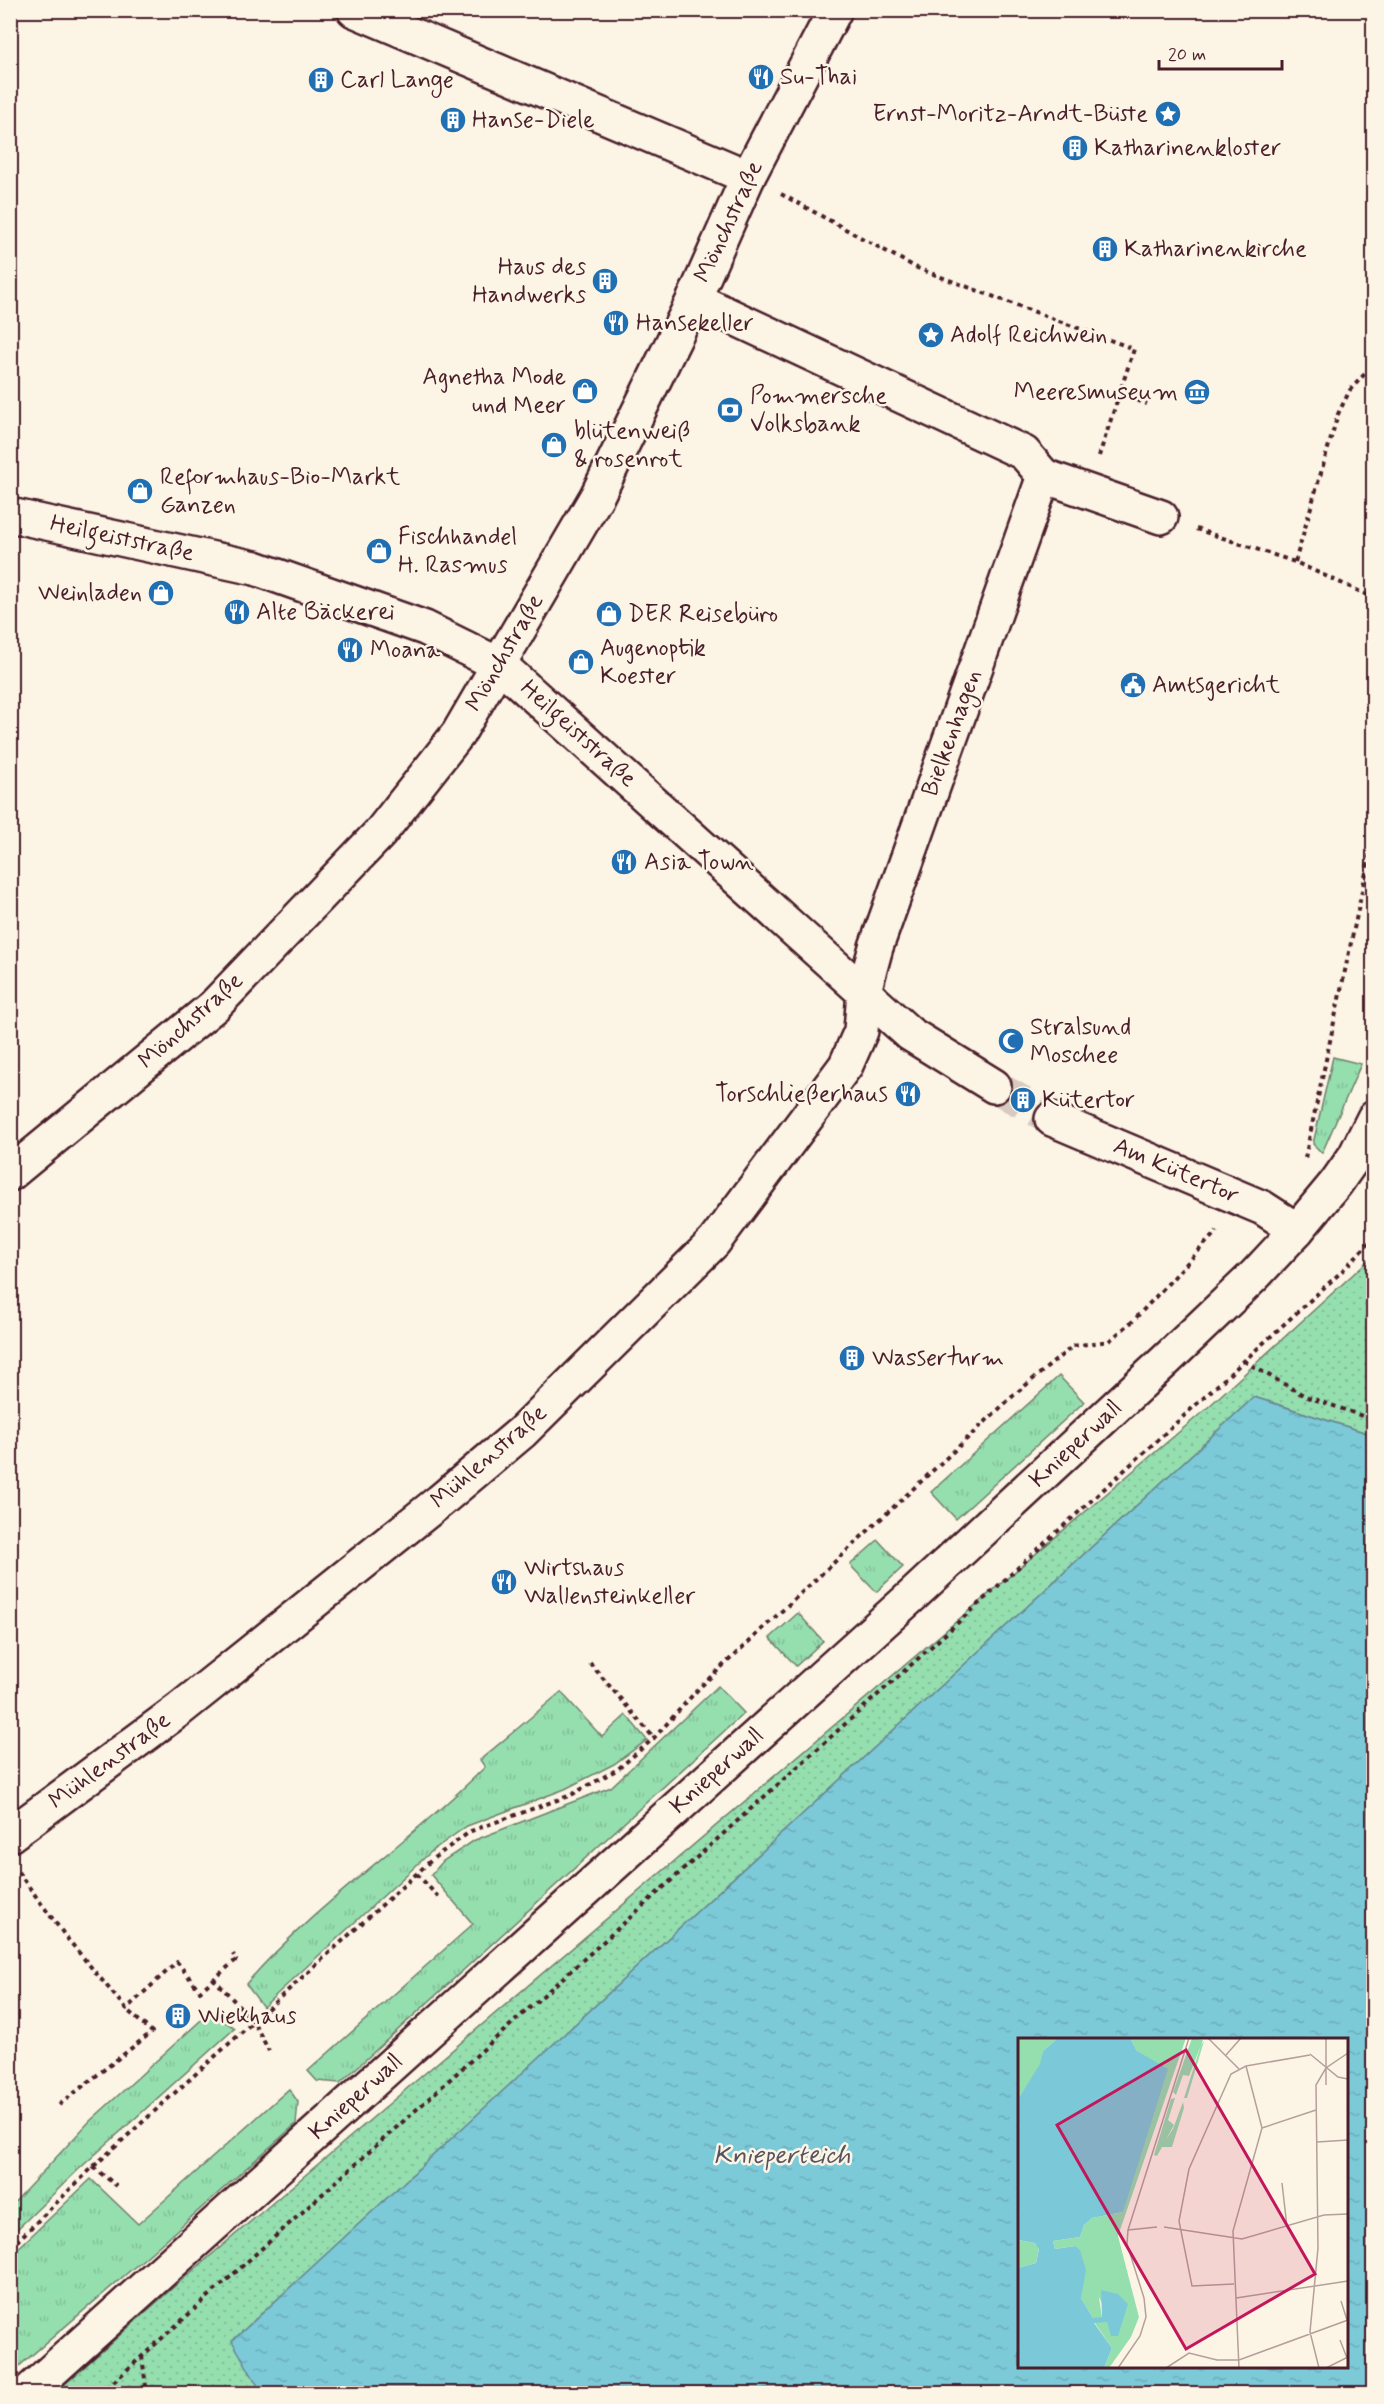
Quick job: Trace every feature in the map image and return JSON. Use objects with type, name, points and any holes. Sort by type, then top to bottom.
[{"type":"street","points":[[354,10],[748,177]]},
{"type":"street","name":"Mönchstraße","points":[[10,1174],[214,1006],[380,833],[458,734],[597,496],[694,300],[748,177],[835,10]]},
{"type":"street","points":[[694,300],[1024,453],[1044,476],[1161,517]]},
{"type":"street","name":"Bielkenhagen","points":[[864,991],[880,936],[1044,476]]},
{"type":"street","name":"Heilgeiststraße","points":[[10,515],[255,568],[425,628],[500,664],[910,1034],[994,1086]]},
{"type":"street","name":"Mühlenstraße","points":[[10,1835],[180,1708],[431,1509],[522,1431],[714,1242],[808,1119],[846,1065],[861,1031],[864,991]]},
{"type":"street","name":"Knieperwall","points":[[26,2394],[913,1595],[1165,1361],[1255,1275],[1297,1230],[1348,1165],[1374,1118]]},
{"type":"street","name":"Am Kütertor","points":[[1052,1119],[1263,1208],[1297,1230]]},
{"type":"path","points":[[748,177],[917,268],[1134,349],[1088,491]]},
{"type":"path","points":[[1295,562],[1305,536],[1338,414],[1350,390],[1374,364]]},
{"type":"path","points":[[1120,394],[1147,404]]},
{"type":"path","points":[[1161,517],[1295,562],[1374,598]]},
{"type":"path","points":[[1304,1164],[1374,836]]},
{"type":"path","points":[[10,2248],[93,2167],[417,1874],[471,1831],[571,1795],[618,1769],[654,1738],[700,1687],[1014,1395],[1073,1347],[1109,1341],[1133,1321],[1214,1232],[1263,1208]]},
{"type":"path","points":[[100,2394],[614,1929],[952,1628],[1340,1273],[1374,1238]]},
{"type":"path","points":[[1244,1361],[1305,1396],[1374,1420]]},
{"type":"path","points":[[590,1663],[654,1738]]},
{"type":"path","points":[[18,1871],[66,1937],[126,2009],[152,2032],[59,2105]]},
{"type":"path","points":[[417,1874],[440,1899]]},
{"type":"path","points":[[126,2009],[177,1962],[200,1991],[236,1960],[233,1954]]},
{"type":"path","points":[[213,1978],[253,2021],[269,2051]]},
{"type":"path","points":[[93,2167],[117,2186]]},
{"type":"path","points":[[142,2356],[147,2394]]},
{"type":"green space","points":[[1333,1057],[1361,1064],[1322,1153],[1313,1144]]},
{"type":"green space","points":[[1373,1256],[1373,1435],[1254,1397],[233,2341],[262,2393],[54,2394],[176,2285],[1206,1409]]},
{"type":"green space","points":[[1059,1376],[1084,1402],[956,1519],[931,1492]]},
{"type":"green space","points":[[878,1540],[903,1567],[876,1592],[850,1565]]},
{"type":"green space","points":[[798,1613],[823,1641],[796,1666],[770,1638]]},
{"type":"green space","points":[[718,1686],[744,1713],[340,2083],[317,2081],[308,2071],[473,1924],[431,1875],[443,1861],[475,1840],[611,1787]]},
{"type":"green space","points":[[561,1692],[602,1737],[626,1715],[647,1740],[614,1764],[565,1789],[467,1826],[433,1850],[263,2007],[246,1984],[273,1955],[332,1900],[456,1795],[485,1767],[480,1760]]},
{"type":"green space","points":[[210,2012],[235,2028],[78,2170],[11,2235],[11,2206],[90,2121]]},
{"type":"green space","points":[[289,2089],[298,2102],[296,2124],[11,2373],[11,2255],[91,2179],[138,2224]]},
{"type":"water","name":"Knieperteich","points":[[1254,1397],[1373,1435],[1373,2393],[262,2393],[232,2341]]},
{"type":"tunnel","points":[[994,1086],[1052,1119]]},
{"type":"place","name":"Su-Thai","points":[[761,77]]},
{"type":"place","name":"Carl Lange","points":[[321,80]]},
{"type":"place","name":"Ernst-Moritz-Arndt-Büste","points":[[1168,114]]},
{"type":"place","name":"Hanse-Diele","points":[[453,120]]},
{"type":"place","name":"Katharinenkloster","points":[[1075,148]]},
{"type":"place","name":"Katharinenkirche","points":[[1105,249]]},
{"type":"place","name":"Haus des Handwerks","points":[[605,281]]},
{"type":"place","name":"Hansekeller","points":[[616,323]]},
{"type":"place","name":"Adolf Reichwein","points":[[931,335]]},
{"type":"place","name":"Agnetha Mode und Meer","points":[[585,391]]},
{"type":"place","name":"Meeresmuseum","points":[[1197,392]]},
{"type":"place","name":"Pommersche Volksbank","points":[[730,410]]},
{"type":"place","name":"blütenweiß & rosenrot","points":[[554,445]]},
{"type":"place","name":"Reformhaus-Bio-Markt Ganzen","points":[[140,491]]},
{"type":"place","name":"Fischhandel H. Rasmus","points":[[379,551]]},
{"type":"place","name":"Weinladen","points":[[161,593]]},
{"type":"place","name":"Alte Bäckerei","points":[[237,612]]},
{"type":"place","name":"DER Reisebüro","points":[[609,614]]},
{"type":"place","name":"Moana","points":[[350,650]]},
{"type":"place","name":"Augenoptik Koester","points":[[581,662]]},
{"type":"place","name":"Amtsgericht","points":[[1133,685]]},
{"type":"place","name":"Asia Town","points":[[624,862]]},
{"type":"place","name":"Stralsund Moschee","points":[[1011,1041]]},
{"type":"place","name":"Torschließerhaus","points":[[908,1094]]},
{"type":"place","name":"Kütertor","points":[[1023,1100]]},
{"type":"place","name":"Wasserturm","points":[[852,1358]]},
{"type":"place","name":"Wirtshaus Wallensteinkeller","points":[[504,1582]]},
{"type":"place","name":"Wiekhaus","points":[[178,2016]]}]
